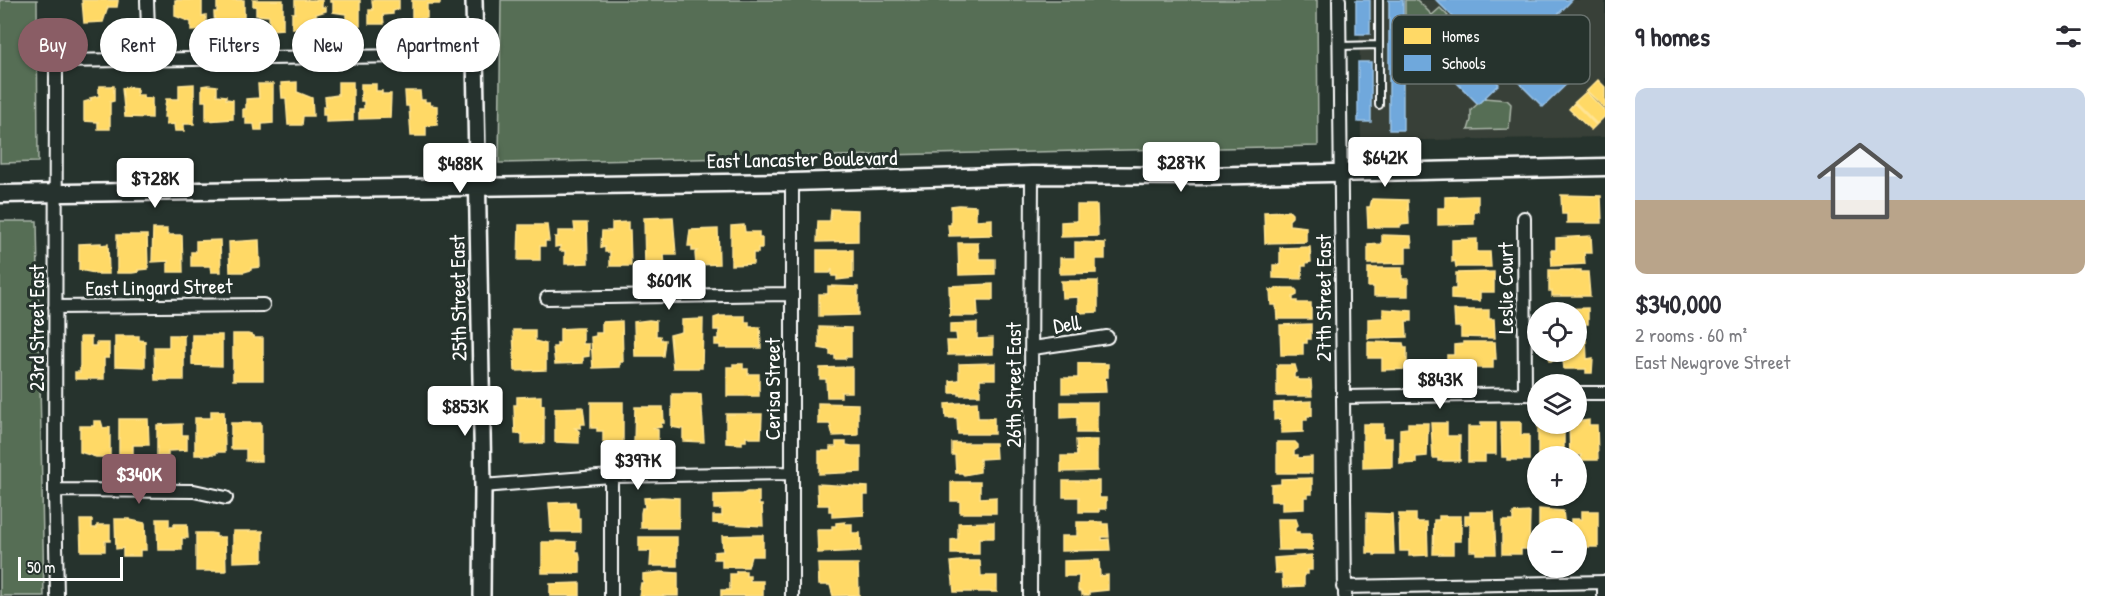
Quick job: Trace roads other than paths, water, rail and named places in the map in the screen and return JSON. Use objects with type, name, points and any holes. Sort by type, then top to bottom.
[{"type":"main road","name":"East Lancaster Boulevard","points":[[0,194],[477,188],[1032,175],[1199,176],[1342,171],[1605,167]]},
{"type":"street","points":[[147,0],[148,18]]},
{"type":"street","name":"25th Street East","points":[[474,0],[483,486],[482,596]]},
{"type":"street","name":"27th Street East","points":[[1339,0],[1344,591]]},
{"type":"street","points":[[177,60],[376,57]]},
{"type":"street","name":"23rd Street East","points":[[57,596],[55,490],[56,61],[100,61]]},
{"type":"street","name":"26th Street East","points":[[1030,596],[1033,348],[1032,175]]},
{"type":"street","name":"Cerisa Street","points":[[792,182],[792,596]]},
{"type":"street","name":"Leslie Court","points":[[1524,218],[1530,374]]},
{"type":"street","points":[[547,298],[791,294]]},
{"type":"street","name":"East Lingard Street","points":[[55,307],[263,305]]},
{"type":"street","name":"Dell","points":[[1033,348],[1107,338]]},
{"type":"street","points":[[1587,393],[1605,393]]},
{"type":"street","points":[[1343,397],[1527,394]]},
{"type":"street","points":[[483,486],[611,476],[792,473]]},
{"type":"street","points":[[611,476],[611,596]]},
{"type":"street","points":[[55,490],[194,490],[226,498]]},
{"type":"street","points":[[1344,591],[1605,582],[1604,596]]},
{"type":"lane","points":[[1379,0],[1379,105]]},
{"type":"lane","points":[[1340,46],[1379,45]]}]
